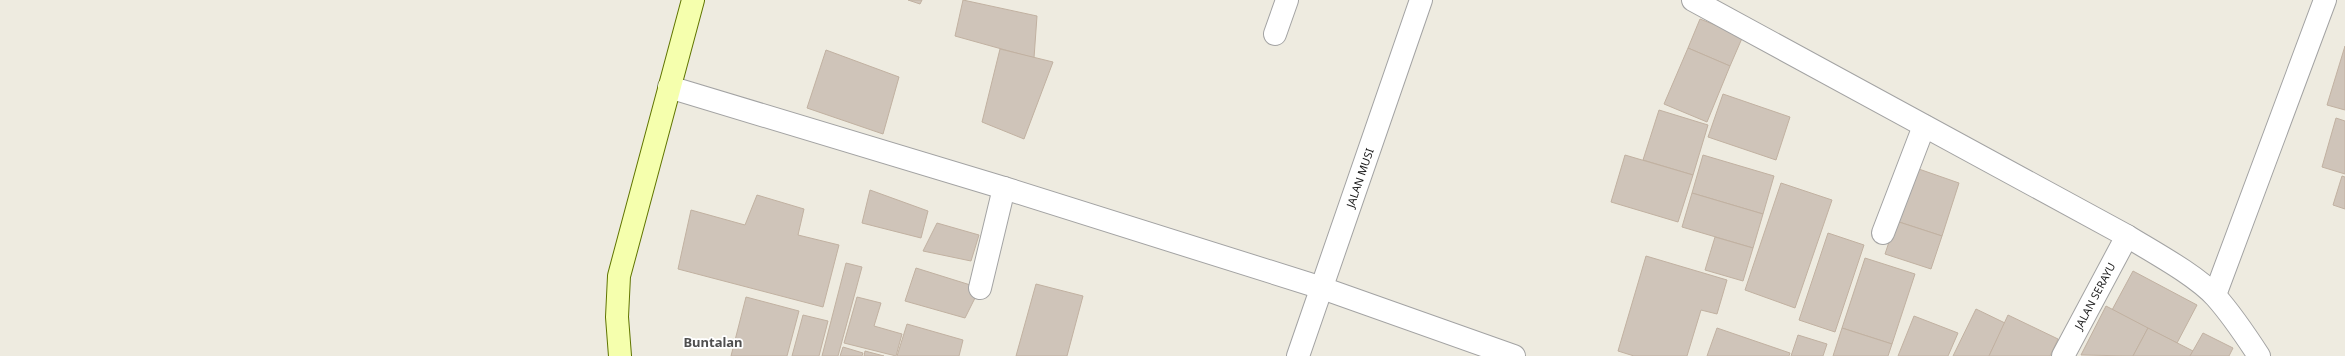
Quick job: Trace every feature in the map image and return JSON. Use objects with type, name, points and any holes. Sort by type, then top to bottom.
[{"type":"main road","points":[[620,356],[617,317],[619,276],[693,0]]},
{"type":"street","points":[[1275,34],[1287,0]]},
{"type":"street","name":"JALAN MUSI","points":[[1298,356],[1421,0]]},
{"type":"street","points":[[1693,0],[2127,236],[2180,269],[2215,295],[2241,328],[2259,356]]},
{"type":"street","points":[[2215,295],[2325,0]]},
{"type":"street","points":[[669,87],[1004,188],[1322,288],[1511,356]]},
{"type":"street","points":[[1883,233],[1924,126]]},
{"type":"street","points":[[980,288],[1004,188]]},
{"type":"street","name":"JALAN SERAYU","points":[[2063,356],[2127,236]]},
{"type":"building","points":[[908,0],[922,0],[920,4]]},
{"type":"building","points":[[963,0],[1037,16],[1034,58],[955,36]]},
{"type":"building","points":[[1700,19],[1743,36],[1730,66],[1688,48]]},
{"type":"building","points":[[2345,46],[2345,110],[2327,105]]},
{"type":"building","points":[[1688,48],[1730,66],[1707,122],[1664,104]]},
{"type":"building","points":[[1000,49],[1053,62],[1024,139],[982,122]]},
{"type":"building","points":[[826,50],[899,77],[883,134],[807,108]]},
{"type":"building","points":[[1723,94],[1790,117],[1776,160],[1708,137]]},
{"type":"building","points":[[1659,110],[1708,125],[1693,175],[1643,160]]},
{"type":"building","points":[[2336,118],[2345,121],[2345,174],[2322,167]]},
{"type":"building","points":[[1625,155],[1693,175],[1678,222],[1611,202]]},
{"type":"building","points":[[1703,155],[1774,176],[1763,214],[1692,193]]},
{"type":"building","points":[[1913,167],[1959,183],[1942,236],[1896,221]]},
{"type":"building","points":[[2342,176],[2345,177],[2345,209],[2333,205]]},
{"type":"building","points":[[1781,183],[1832,200],[1795,308],[1745,290]]},
{"type":"building","points":[[870,190],[928,211],[921,238],[862,223]]},
{"type":"building","points":[[1692,193],[1763,214],[1753,248],[1682,227]]},
{"type":"building","points":[[757,195],[804,209],[798,235],[839,245],[823,307],[678,269],[691,210],[745,225]]},
{"type":"building","points":[[1896,221],[1942,236],[1931,269],[1885,254]]},
{"type":"building","points":[[937,223],[979,235],[971,261],[923,251]]},
{"type":"building","points":[[1828,233],[1864,245],[1835,332],[1799,320]]},
{"type":"building","points":[[1715,237],[1753,248],[1743,281],[1705,270]]},
{"type":"building","points":[[1646,256],[1727,280],[1717,314],[1701,310],[1687,356],[1634,356],[1618,351]]},
{"type":"building","points":[[1865,258],[1915,274],[1892,344],[1842,328]]},
{"type":"building","points":[[846,263],[862,267],[838,356],[822,356]]},
{"type":"building","points":[[916,268],[980,288],[965,318],[905,301]]},
{"type":"building","points":[[2133,271],[2197,305],[2177,343],[2112,310]]},
{"type":"building","points":[[1036,284],[1083,296],[1067,356],[1016,356]]},
{"type":"building","points":[[746,297],[799,311],[787,356],[731,356]]},
{"type":"building","points":[[857,297],[881,303],[874,326],[902,334],[896,356],[844,343]]},
{"type":"building","points":[[2106,306],[2148,328],[2133,356],[2081,355]]},
{"type":"building","points":[[1976,309],[2005,323],[1989,356],[1953,356]]},
{"type":"building","points":[[803,315],[828,321],[819,356],[792,356]]},
{"type":"building","points":[[2008,315],[2058,339],[2050,356],[1989,356]]},
{"type":"building","points":[[1914,316],[1958,333],[1948,356],[1898,356]]},
{"type":"building","points":[[907,324],[963,340],[959,356],[897,356]]},
{"type":"building","points":[[1717,328],[1790,353],[1789,356],[1707,356]]},
{"type":"building","points":[[1842,328],[1892,344],[1888,356],[1833,356]]},
{"type":"building","points":[[2148,328],[2193,351],[2190,356],[2133,356]]},
{"type":"building","points":[[2203,333],[2233,348],[2229,356],[2190,356]]},
{"type":"building","points":[[1798,335],[1827,344],[1823,356],[1791,356]]},
{"type":"building","points":[[843,347],[863,353],[862,356],[840,356]]},
{"type":"building","points":[[865,351],[884,356],[864,356]]},
{"type":"district","name":"Buntalan","points":[[713,342]]}]
